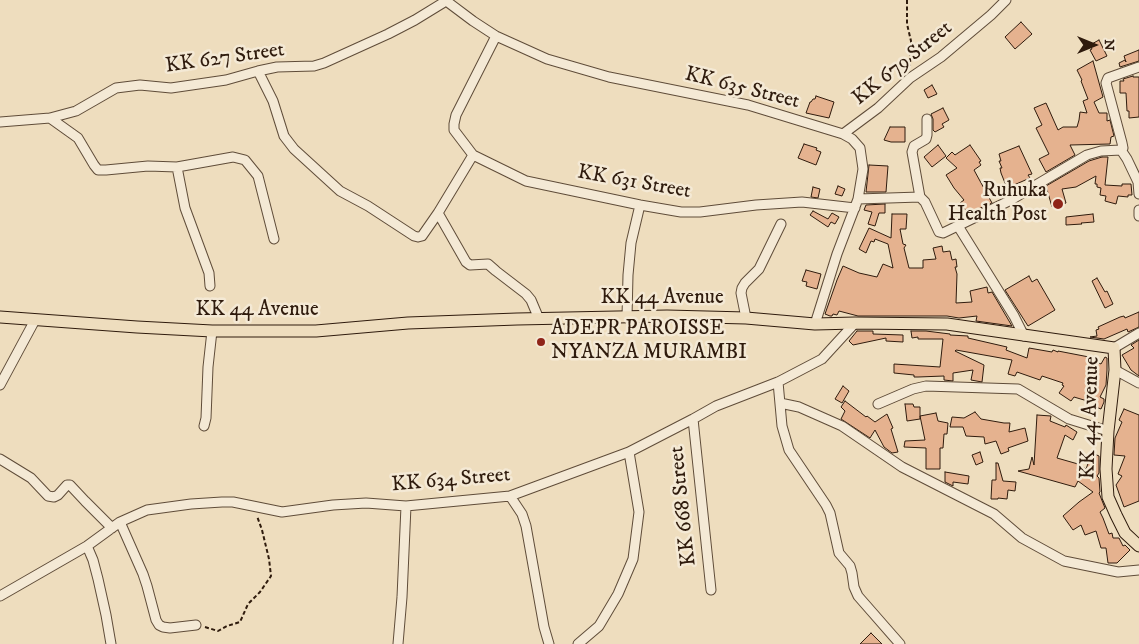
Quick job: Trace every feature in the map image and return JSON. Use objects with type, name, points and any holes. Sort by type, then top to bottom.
[{"type":"main road","name":"KK 44 Avenue","points":[[0,317],[212,331],[316,331],[408,323],[540,319],[667,316],[746,318],[815,324],[947,324],[1114,348],[1115,370],[1106,469],[1108,497],[1126,533],[1139,546]]},
{"type":"street","name":"KK 635 Street","points":[[446,0],[496,36],[547,59],[609,78],[748,105],[843,134],[852,139],[860,148],[863,168],[857,203],[837,254],[815,324]]},
{"type":"street","name":"KK 627 Street","points":[[0,122],[50,118],[76,111],[116,88],[140,85],[171,88],[226,80],[277,67],[314,66],[415,20],[446,0]]},
{"type":"street","name":"KK 679 Street","points":[[843,134],[878,108],[910,78],[941,57],[992,15],[1006,0]]},
{"type":"street","name":"KK 631 Street","points":[[496,36],[456,116],[454,130],[473,155],[526,181],[681,212],[700,212],[756,205],[802,202],[857,203],[920,197]]},
{"type":"street","points":[[1139,67],[1108,78],[1106,84],[1122,143],[1122,150],[1138,182],[1139,194]]},
{"type":"street","points":[[258,71],[273,101],[284,136],[294,149],[340,191],[368,206],[414,236],[422,236],[438,214],[473,155]]},
{"type":"street","points":[[50,118],[78,138],[98,170],[177,166],[233,157],[245,160],[258,176],[274,239]]},
{"type":"street","points":[[927,119],[926,139],[914,146],[912,152],[920,197],[925,202],[940,232],[943,233],[1010,201],[1087,154],[1122,150]]},
{"type":"street","points":[[177,166],[185,208],[209,273],[210,286]]},
{"type":"street","points":[[627,317],[631,243],[640,205]]},
{"type":"street","points":[[1139,210],[1139,216]]},
{"type":"street","points":[[438,214],[466,262],[470,265],[488,264],[531,300],[540,319]]},
{"type":"street","points":[[746,318],[741,293],[742,288],[759,269],[781,224]]},
{"type":"street","points":[[958,226],[1014,316],[1024,336]]},
{"type":"street","points":[[0,385],[35,320]]},
{"type":"street","name":"KK 634 Street","points":[[0,596],[87,546],[116,525],[147,510],[191,504],[234,502],[282,512],[333,505],[366,503],[406,506],[510,496],[629,452],[716,406],[778,382],[822,359],[855,323]]},
{"type":"street","points":[[204,426],[212,331]]},
{"type":"street","points":[[1114,348],[1139,333]]},
{"type":"street","points":[[1115,370],[1139,383]]},
{"type":"street","points":[[778,382],[782,426],[789,450],[830,513],[839,553],[850,566],[854,587],[858,596],[900,644]]},
{"type":"street","points":[[878,404],[913,389],[926,386],[1018,389],[1069,419],[1108,431]]},
{"type":"street","points":[[780,403],[799,407],[842,426],[902,467],[994,514],[1022,538],[1064,561],[1118,572],[1139,570]]},
{"type":"street","name":"KK 668 Street","points":[[693,419],[710,590]]},
{"type":"street","points":[[578,644],[599,626],[618,594],[633,559],[639,512],[629,452]]},
{"type":"street","points":[[0,459],[31,478],[48,496],[54,497],[67,485],[70,485],[85,501],[116,525],[147,586],[159,625],[170,628],[196,625]]},
{"type":"street","points":[[510,496],[522,514],[526,526],[544,627],[549,644]]},
{"type":"street","points":[[401,643],[406,506]]},
{"type":"street","points":[[87,546],[98,579],[111,644]]},
{"type":"path","points":[[907,0],[907,24],[911,41],[910,78]]},
{"type":"path","points":[[196,625],[218,631],[240,622],[248,604],[260,592],[271,576],[268,552],[253,506]]},
{"type":"building","points":[[1021,22],[1032,34],[1015,49],[1005,37]]},
{"type":"building","points":[[1099,40],[1107,56],[1096,61],[1090,50],[1092,49],[1090,45]]},
{"type":"building","points":[[1139,50],[1139,61],[1120,67],[1119,63],[1125,60],[1126,62],[1124,56]]},
{"type":"building","points":[[1093,61],[1103,97],[1094,102],[1099,113],[1107,113],[1107,121],[1110,120],[1114,136],[1111,137],[1110,144],[1070,145],[1075,155],[1046,172],[1039,159],[1049,154],[1036,128],[1042,125],[1034,108],[1046,103],[1058,130],[1063,127],[1077,127],[1080,112],[1087,113],[1083,101],[1088,99],[1077,70]]},
{"type":"building","points":[[1133,76],[1139,77],[1139,117],[1129,118],[1126,93],[1120,93],[1120,81]]},
{"type":"building","points":[[932,85],[937,94],[928,98],[924,90]]},
{"type":"building","points":[[816,96],[834,102],[829,118],[806,113],[810,102]]},
{"type":"building","points":[[943,108],[949,120],[942,124],[944,127],[935,132],[933,130],[931,114]]},
{"type":"building","points":[[890,127],[905,127],[905,142],[884,140]]},
{"type":"building","points":[[804,144],[817,148],[816,150],[821,152],[816,165],[798,158]]},
{"type":"building","points":[[938,145],[946,156],[932,167],[924,157]]},
{"type":"building","points":[[970,145],[981,161],[979,162],[981,165],[974,170],[992,203],[969,213],[960,203],[964,200],[946,175],[957,168],[946,158],[952,152],[955,155]]},
{"type":"building","points":[[1019,146],[1032,174],[1028,175],[1030,178],[1007,188],[1001,173],[1000,168],[1002,168],[999,154]]},
{"type":"building","points":[[1108,157],[1105,185],[1122,186],[1122,184],[1131,184],[1132,195],[1128,195],[1128,197],[1118,196],[1116,204],[1105,201],[1106,196],[1100,195],[1101,188],[1095,184],[1096,176],[1076,187],[1062,189],[1066,203],[1052,207],[1046,186],[1089,161]]},
{"type":"building","points":[[869,165],[888,166],[886,192],[866,192]]},
{"type":"building","points":[[838,186],[845,189],[842,196],[835,194]]},
{"type":"building","points":[[813,187],[820,189],[818,198],[811,197]]},
{"type":"building","points":[[885,204],[885,213],[879,213],[875,226],[868,224],[872,212],[864,210],[866,205]]},
{"type":"building","points":[[813,211],[828,219],[832,213],[839,217],[835,224],[831,222],[828,227],[810,215]]},
{"type":"building","points":[[892,214],[907,214],[906,229],[900,229],[903,244],[906,245],[904,248],[909,268],[923,268],[923,260],[936,259],[933,248],[942,246],[943,252],[950,251],[952,260],[956,259],[956,303],[972,302],[970,291],[987,287],[988,293],[992,292],[1012,326],[976,321],[977,316],[959,318],[947,316],[858,316],[839,311],[837,315],[833,314],[830,316],[825,314],[843,266],[859,273],[877,277],[883,264],[893,268],[888,244],[875,239],[874,242],[871,241],[866,253],[859,249],[869,228],[891,238]]},
{"type":"building","points":[[1093,214],[1094,222],[1066,225],[1066,217]]},
{"type":"building","points":[[806,270],[821,274],[817,289],[806,286],[807,282],[802,281]]},
{"type":"building","points":[[1029,276],[1032,282],[1037,279],[1055,310],[1028,326],[1005,290]]},
{"type":"building","points":[[1097,278],[1105,292],[1107,291],[1113,304],[1105,308],[1092,281]]},
{"type":"building","points":[[1139,312],[1139,327],[1128,332],[1127,329],[1104,339],[1090,337],[1097,336],[1096,330],[1099,329],[1098,327],[1120,317],[1124,316],[1125,318]]},
{"type":"building","points":[[857,331],[873,331],[873,334],[903,335],[903,342],[886,341],[886,338],[853,345],[849,341]]},
{"type":"building","points":[[911,331],[968,336],[968,338],[1007,347],[1006,350],[1027,358],[1029,348],[1052,352],[1053,350],[1089,357],[1089,359],[1101,364],[1105,357],[1107,358],[1106,385],[1100,397],[1104,399],[1104,402],[1101,409],[1093,406],[1094,403],[1074,397],[1071,401],[1059,393],[1064,386],[1062,385],[1063,383],[1042,376],[1040,380],[1017,372],[1015,376],[1008,374],[1012,360],[956,350],[984,365],[982,382],[971,380],[973,370],[953,373],[953,381],[944,380],[944,376],[914,377],[914,375],[894,373],[894,364],[940,367],[943,339],[912,338]]},
{"type":"building","points":[[1139,340],[1139,376],[1131,370],[1122,355],[1134,348],[1131,345]]},
{"type":"building","points":[[843,386],[849,391],[842,403],[835,399]]},
{"type":"building","points":[[845,401],[875,422],[887,414],[893,428],[891,429],[898,452],[892,453],[884,447],[875,430],[870,438],[841,419],[845,411],[841,407]]},
{"type":"building","points":[[905,404],[913,404],[914,407],[920,407],[920,419],[907,421]]},
{"type":"building","points":[[1124,409],[1139,415],[1139,501],[1124,507],[1116,485],[1122,476],[1118,474],[1125,456],[1114,455],[1115,438],[1122,422],[1119,420]]},
{"type":"building","points":[[975,412],[981,419],[1010,423],[1009,432],[1025,428],[1028,441],[1008,448],[1009,451],[1001,454],[996,441],[985,444],[984,437],[966,436],[963,427],[950,427],[952,417],[964,418]]},
{"type":"building","points":[[936,413],[938,421],[948,423],[947,434],[944,434],[943,448],[940,448],[940,469],[926,469],[926,448],[904,447],[905,441],[925,440],[920,416]]},
{"type":"building","points":[[1037,415],[1051,416],[1050,421],[1065,427],[1066,425],[1077,432],[1073,440],[1065,435],[1057,458],[1078,464],[1086,469],[1092,453],[1099,456],[1099,473],[1097,476],[1099,478],[1099,493],[1105,508],[1100,512],[1109,534],[1112,533],[1113,538],[1119,538],[1123,546],[1125,545],[1130,550],[1117,563],[1108,563],[1106,548],[1101,548],[1096,531],[1085,535],[1081,525],[1073,530],[1063,516],[1093,492],[1078,481],[1075,487],[1018,471],[1029,469],[1032,457],[1034,465]]},
{"type":"building","points":[[980,452],[983,462],[976,465],[972,455]]},
{"type":"building","points":[[996,463],[998,463],[1003,481],[1016,482],[1015,491],[1008,490],[1007,499],[991,499],[992,480],[996,480]]},
{"type":"building","points":[[945,472],[969,476],[968,484],[953,482],[953,486],[945,482]]},
{"type":"building","points":[[871,633],[882,644],[860,644]]},
{"type":"place","name":"Ruhuka Health Post","points":[[1058,204]]},
{"type":"place","name":"ADEPR PAROISSE NYANZA MURAMBI","points":[[541,342]]}]
